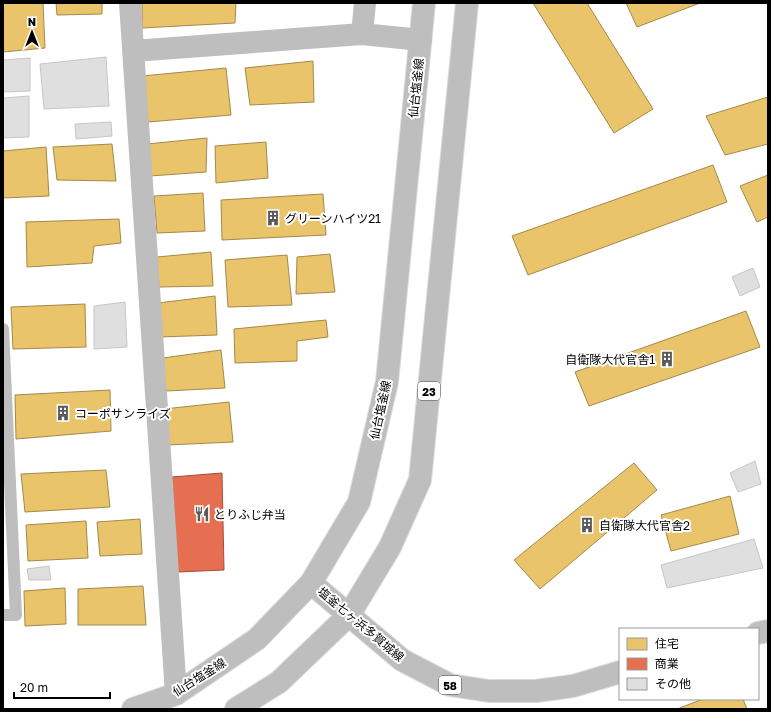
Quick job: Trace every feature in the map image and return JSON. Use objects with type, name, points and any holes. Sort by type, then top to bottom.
[{"type":"main road","points":[[130,3],[176,694]]},
{"type":"main road","points":[[362,34],[365,3]]},
{"type":"main road","name":"仙台塩釜線","points":[[133,709],[176,694],[257,639],[311,583],[359,502],[387,382],[424,3]]},
{"type":"main road","name":"23","points":[[236,709],[280,682],[349,615],[390,547],[420,480],[467,3]]},
{"type":"main road","points":[[133,51],[362,34],[421,40]]},
{"type":"main road","name":"塩釜七ヶ浜多賀城線","points":[[311,583],[402,660],[450,685],[489,691],[536,691],[573,686],[619,672]]},
{"type":"lane","points":[[3,329],[16,615],[3,615]]},
{"type":"building: 住宅","points":[[3,3],[43,3],[45,48],[3,52]]},
{"type":"building: 住宅","points":[[56,3],[102,3],[102,14],[57,15]]},
{"type":"building: 住宅","points":[[142,3],[236,3],[235,23],[142,28]]},
{"type":"building: 住宅","points":[[533,3],[587,3],[653,109],[614,133]]},
{"type":"building: 住宅","points":[[626,3],[700,3],[637,27]]},
{"type":"building: 住宅","points":[[313,61],[314,102],[250,105],[245,68]]},
{"type":"building: 住宅","points":[[226,68],[231,115],[148,122],[142,76]]},
{"type":"building: 住宅","points":[[768,97],[768,144],[725,155],[706,116]]},
{"type":"building: 住宅","points":[[207,138],[206,172],[150,176],[147,144]]},
{"type":"building: 住宅","points":[[266,142],[268,178],[216,183],[215,146]]},
{"type":"building: 住宅","points":[[112,144],[116,181],[57,180],[53,147]]},
{"type":"building: 住宅","points":[[46,147],[49,196],[3,198],[3,151]]},
{"type":"building: 住宅","points":[[713,165],[727,202],[528,275],[512,236]]},
{"type":"building: 住宅","points":[[768,175],[768,217],[757,222],[740,186]]},
{"type":"building: 住宅","points":[[203,193],[205,231],[157,233],[154,196]]},
{"type":"building: 住宅","name":"グリーンハイツ21","points":[[323,194],[326,235],[222,240],[221,200]]},
{"type":"building: 住宅","points":[[119,219],[121,243],[94,246],[92,263],[27,267],[26,222]]},
{"type":"building: 住宅","points":[[211,252],[213,286],[159,287],[157,257]]},
{"type":"building: 住宅","points":[[330,254],[335,292],[296,294],[297,257]]},
{"type":"building: 住宅","points":[[287,255],[292,305],[228,307],[225,260]]},
{"type":"building: 住宅","points":[[215,296],[217,335],[160,337],[158,303]]},
{"type":"building: 住宅","points":[[85,304],[86,347],[13,349],[11,307]]},
{"type":"building: 住宅","name":"自衛隊大代官舎1","points":[[746,311],[760,347],[589,406],[575,372]]},
{"type":"building: 住宅","points":[[326,320],[328,337],[297,341],[297,361],[235,363],[234,329]]},
{"type":"building: 住宅","points":[[221,350],[225,388],[166,391],[163,358]]},
{"type":"building: 住宅","name":"コーポサンライズ","points":[[110,390],[111,431],[16,439],[15,395]]},
{"type":"building: 住宅","points":[[229,402],[233,442],[167,445],[164,409]]},
{"type":"building: 住宅","name":"自衛隊大代官舎2","points":[[634,463],[657,490],[540,589],[514,560]]},
{"type":"building: 住宅","points":[[106,470],[110,507],[25,512],[21,474]]},
{"type":"building: 住宅","points":[[730,496],[739,534],[671,551],[661,515]]},
{"type":"building: 住宅","points":[[140,519],[142,554],[100,556],[97,522]]},
{"type":"building: 住宅","points":[[86,521],[88,558],[28,561],[26,525]]},
{"type":"building: 住宅","points":[[143,586],[146,625],[78,625],[78,589]]},
{"type":"building: 住宅","points":[[65,588],[66,624],[25,626],[24,591]]},
{"type":"building: 住宅","points":[[700,700],[743,700],[747,709],[677,709]]},
{"type":"building: 商業","points":[[222,473],[224,570],[178,572],[172,477]]},
{"type":"building: その他","points":[[106,57],[109,106],[44,109],[40,64]]},
{"type":"building: その他","points":[[30,58],[30,91],[3,92],[3,60]]},
{"type":"building: その他","points":[[29,96],[29,137],[3,138],[3,98]]},
{"type":"building: その他","points":[[111,122],[112,136],[76,139],[75,124]]},
{"type":"building: その他","points":[[753,268],[760,287],[740,296],[732,277]]},
{"type":"building: その他","points":[[125,302],[127,347],[94,349],[94,306]]},
{"type":"building: その他","points":[[755,461],[761,484],[738,492],[730,473]]},
{"type":"building: その他","points":[[754,539],[763,568],[667,588],[661,565]]},
{"type":"building: その他","points":[[49,566],[51,580],[29,580],[27,569]]},
{"type":"place","name":"グリーンハイツ21","points":[[273,218]]},
{"type":"place","name":"自衛隊大代官舎1","points":[[667,359]]},
{"type":"place","name":"コーポサンライズ","points":[[63,413]]},
{"type":"place","name":"とりふじ弁当","points":[[202,514]]},
{"type":"place","name":"自衛隊大代官舎2","points":[[587,525]]}]
